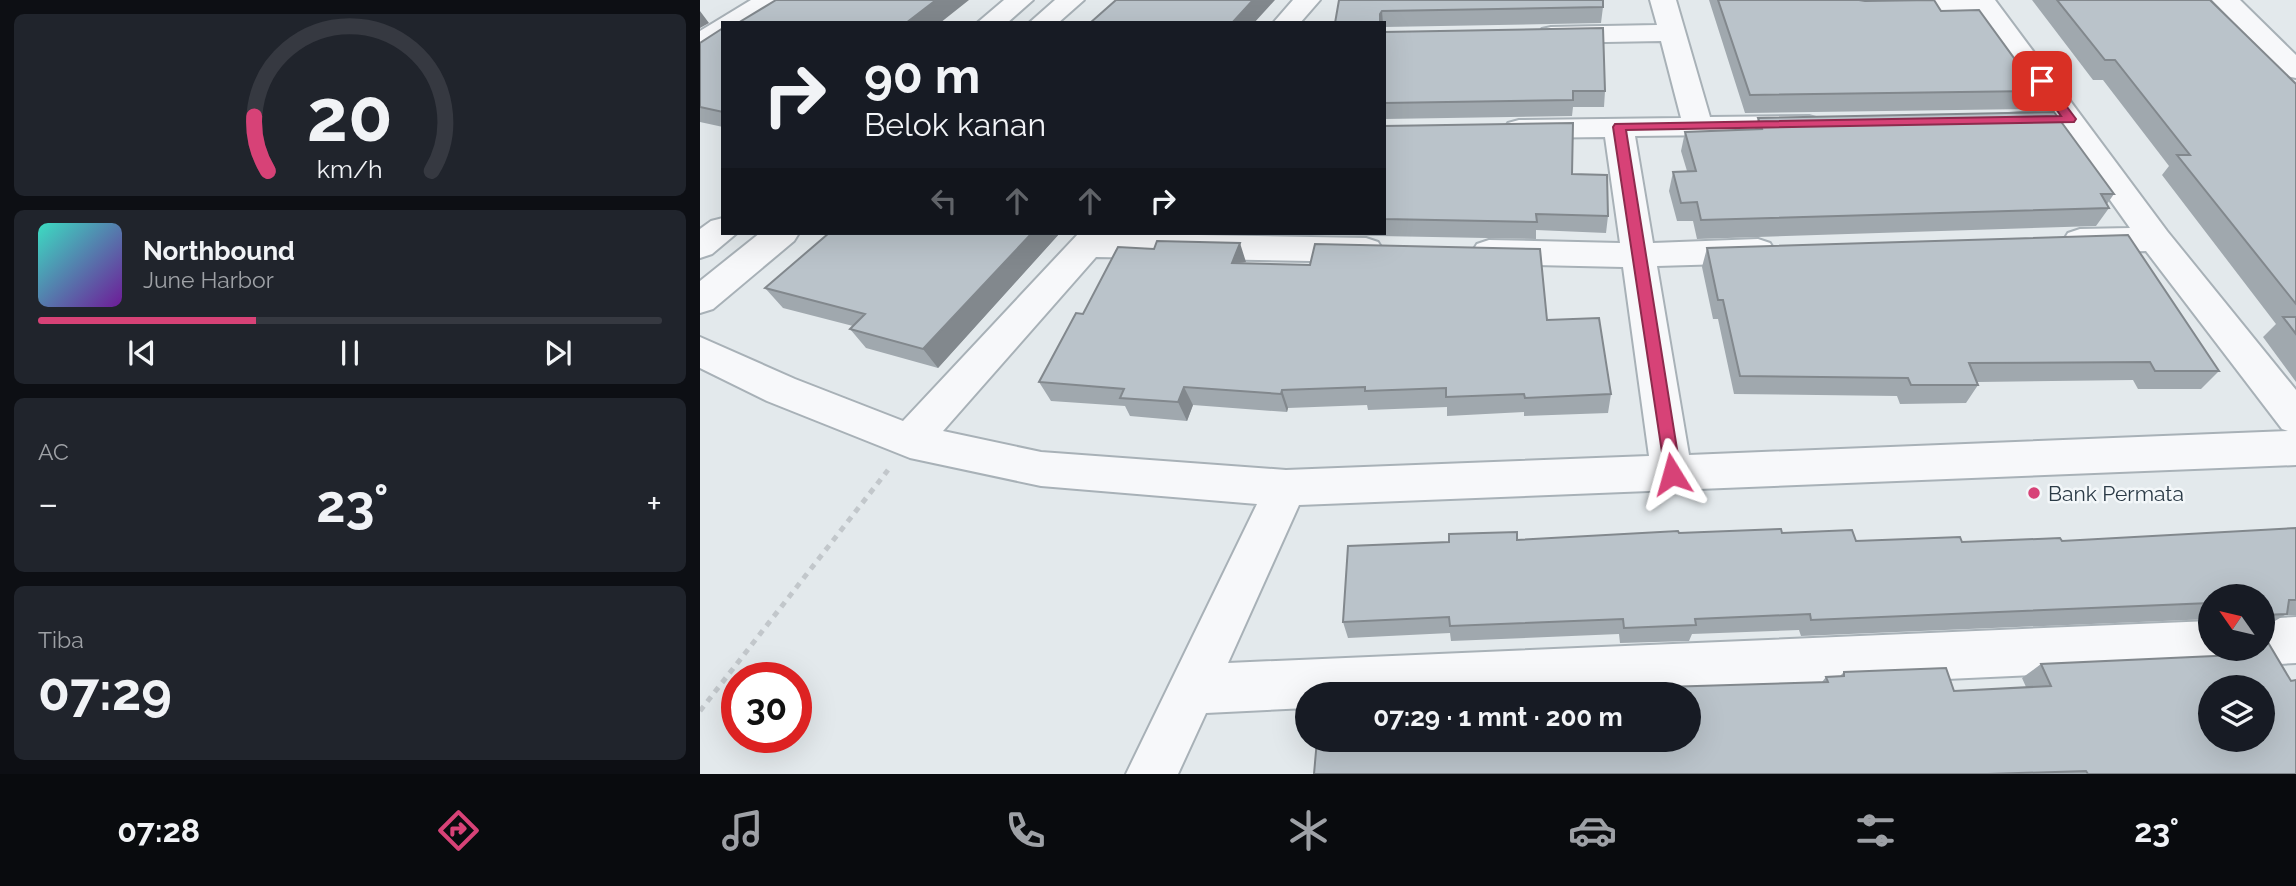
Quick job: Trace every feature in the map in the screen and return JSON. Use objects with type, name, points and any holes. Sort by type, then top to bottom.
[{"type":"street","points":[[736,12],[769,0]]},
{"type":"street","points":[[993,21],[1020,0]]},
{"type":"street","points":[[1044,21],[1070,0]]},
{"type":"street","points":[[1288,21],[1307,0]]},
{"type":"street","points":[[1662,0],[1698,127]]},
{"type":"street","points":[[1837,0],[1846,6],[1860,8],[1984,3],[2155,239],[2296,418]]},
{"type":"street","points":[[2225,0],[2296,70]]},
{"type":"street","points":[[700,42],[721,29]]},
{"type":"street","points":[[1530,35],[1672,33]]},
{"type":"street","points":[[1973,121],[2070,119]]},
{"type":"street","points":[[1495,129],[1836,124]]},
{"type":"street","points":[[1619,127],[1641,255],[1672,474]]},
{"type":"street","points":[[700,246],[721,230]]},
{"type":"street","points":[[700,300],[780,235]]},
{"type":"street","points":[[910,441],[1093,239],[1392,250]]},
{"type":"street","points":[[2044,243],[2155,239]]},
{"type":"street","points":[[1461,251],[1641,255],[1794,250]]},
{"type":"street","points":[[700,351],[781,390],[910,441],[1041,469],[1286,488],[2296,448]]},
{"type":"street","points":[[1152,774],[1286,488]]},
{"type":"street","points":[[2275,641],[2296,640]]},
{"type":"street","points":[[1191,689],[2198,645]]},
{"type":"path","points":[[700,711],[910,441]]},
{"type":"building","points":[[776,0],[936,0],[909,21],[741,21]]},
{"type":"building","points":[[1116,0],[1253,0],[1234,21],[1092,21]]},
{"type":"building","points":[[1339,0],[1603,0],[1603,7],[1382,11],[1380,21],[1335,21]]},
{"type":"building","points":[[1718,0],[1934,0],[1941,11],[1979,10],[2038,91],[1750,95]]},
{"type":"building","points":[[2057,0],[2210,0],[2296,84],[2296,304],[2177,155],[2190,155],[2115,60],[2105,60]]},
{"type":"building","points":[[1603,28],[1605,91],[1573,91],[1573,100],[1386,103],[1386,32]]},
{"type":"building","points":[[721,29],[721,112],[700,107],[700,43]]},
{"type":"building","points":[[2054,112],[2114,194],[2101,194],[2109,208],[1701,220],[1697,202],[1681,203],[1673,172],[1696,171],[1685,132],[1762,129],[1758,118]]},
{"type":"building","points":[[1573,123],[1572,174],[1607,175],[1608,216],[1536,214],[1537,222],[1386,219],[1386,126]]},
{"type":"building","points":[[827,235],[1030,235],[923,349],[850,329],[865,314],[765,288]]},
{"type":"building","points":[[2128,235],[2219,371],[2155,371],[2150,362],[1969,363],[1978,385],[1911,385],[1908,378],[1740,376],[1723,300],[1718,300],[1707,248]]},
{"type":"building","points":[[1157,241],[1240,243],[1232,263],[1310,265],[1315,244],[1540,249],[1547,320],[1599,318],[1611,394],[1525,398],[1524,394],[1446,397],[1446,388],[1282,390],[1281,394],[1184,387],[1178,402],[1120,398],[1124,389],[1039,382],[1076,313],[1083,314],[1118,247],[1154,249]]},
{"type":"building","points":[[2283,317],[2296,317],[2296,334]]},
{"type":"building","points":[[2296,528],[2296,600],[2289,600],[2287,614],[2275,614],[2275,584],[2198,584],[2198,604],[1811,620],[1810,614],[1695,619],[1696,625],[1624,628],[1623,619],[1450,626],[1449,617],[1343,622],[1348,546],[1449,542],[1449,534],[1517,532],[1517,540],[1678,531],[1781,529],[1782,533],[1852,530],[1856,541],[1960,537],[1962,542],[2060,538],[2062,541]]},
{"type":"building","points":[[2275,654],[2291,681],[2296,680],[2296,774],[2088,774],[2086,771],[1988,774],[1314,774],[1316,752],[1701,752],[1701,686],[1828,682],[1826,677],[1844,676],[1844,672],[1946,668],[1954,691],[2051,686],[2041,664],[2198,657],[2198,662],[2275,662]]},
{"type":"place","name":"Bank Permata","points":[[2034,493]]},
{"type":"route","points":[[1672,474],[1641,255],[1619,127],[2070,119],[2042,81]]}]
